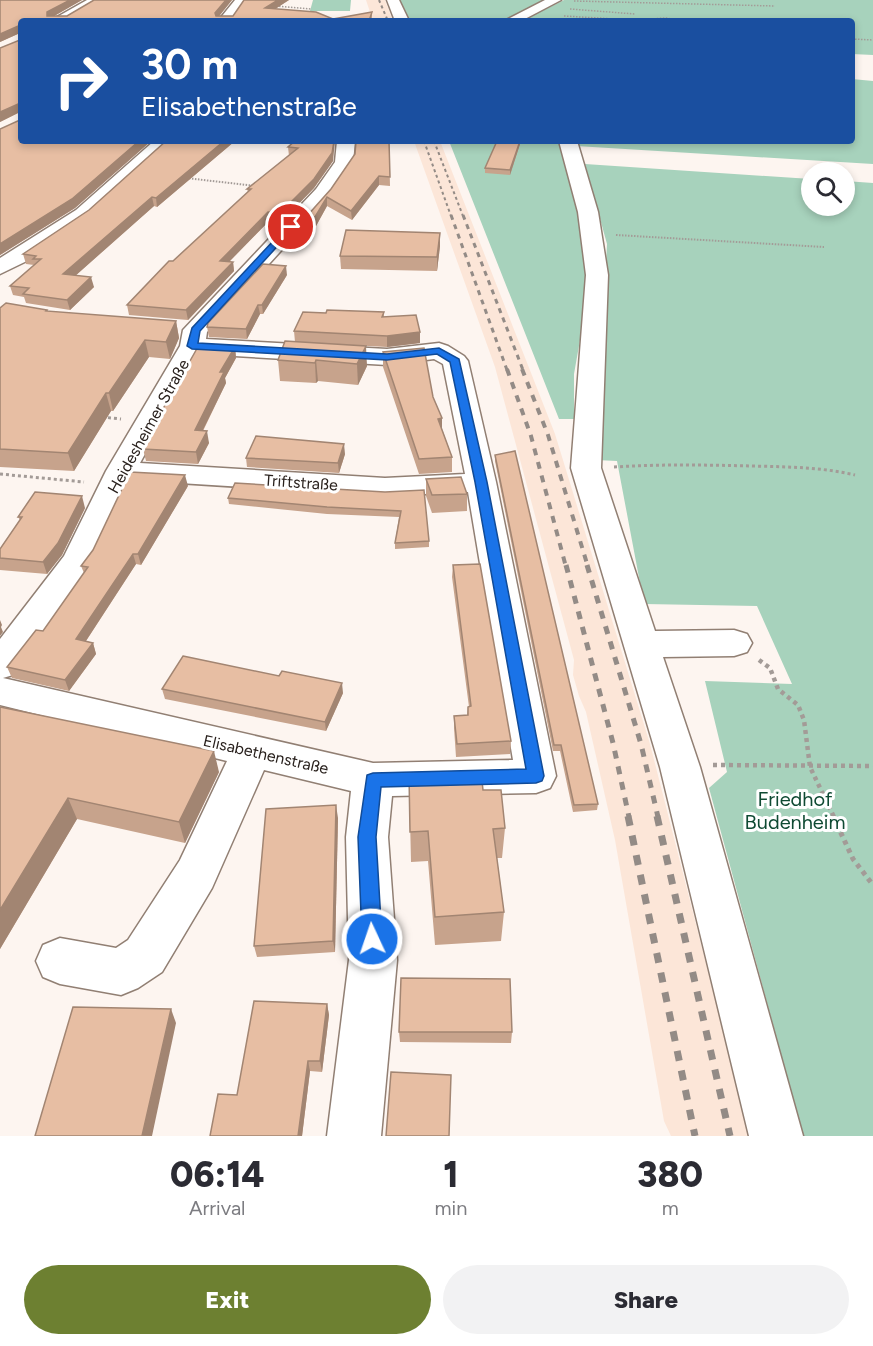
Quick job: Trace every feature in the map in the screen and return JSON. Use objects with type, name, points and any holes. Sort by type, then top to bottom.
[{"type":"street","points":[[68,0],[94,1]]},
{"type":"street","points":[[393,0],[401,18]]},
{"type":"street","points":[[62,18],[94,1]]},
{"type":"street","points":[[518,18],[552,1]]},
{"type":"street","points":[[227,18],[240,2]]},
{"type":"street","points":[[0,267],[25,253],[82,214],[161,144]]},
{"type":"street","name":"Heidesheimer Straße","points":[[0,665],[78,560],[118,478],[149,422],[187,335],[322,193],[344,162],[348,144]]},
{"type":"street","points":[[569,144],[576,163],[597,275],[592,320],[586,468],[680,767],[776,1136]]},
{"type":"street","points":[[187,335],[387,357],[439,351],[455,361],[481,482]]},
{"type":"street","name":"Triftstraße","points":[[118,478],[385,487],[481,482]]},
{"type":"street","name":"Elisabethenstraße","points":[[0,691],[373,780],[536,776],[481,482]]},
{"type":"street","points":[[640,644],[746,652]]},
{"type":"street","points":[[60,961],[121,972],[145,956],[195,874],[252,751]]},
{"type":"street","points":[[354,1136],[373,960],[367,837],[373,780]]},
{"type":"path","points":[[552,1],[663,5],[711,2],[775,6]]},
{"type":"path","points":[[240,2],[311,9]]},
{"type":"path","points":[[534,10],[556,8],[635,14]]},
{"type":"path","points":[[534,10],[573,16],[608,18]]},
{"type":"path","points":[[855,39],[873,40]]},
{"type":"path","points":[[185,178],[265,187]]},
{"type":"path","points":[[591,234],[824,247]]},
{"type":"path","points":[[92,416],[149,422]]},
{"type":"path","points":[[586,468],[714,463],[820,468],[855,475]]},
{"type":"path","points":[[0,474],[118,478]]},
{"type":"path","points":[[746,652],[770,668],[778,689],[798,705],[804,720],[810,766],[853,859],[873,885]]},
{"type":"path","points":[[680,767],[725,764],[873,766]]},
{"type":"shaded area","points":[[366,0],[385,0],[392,18],[372,18]]},
{"type":"shaded area","points":[[415,144],[441,144],[555,434],[650,744],[750,1136],[671,1136],[664,1121],[615,840],[586,712],[573,675],[574,660],[495,367]]},
{"type":"green space","points":[[313,0],[351,0],[350,11],[310,11]]},
{"type":"green space","points":[[397,0],[549,0],[511,18],[406,18]]},
{"type":"green space","points":[[564,0],[873,0],[873,55],[855,54],[855,18],[528,18]]},
{"type":"green space","points":[[855,79],[873,81],[873,164],[576,146],[576,144],[855,144]]},
{"type":"green space","points":[[450,144],[563,144],[569,157],[587,259],[586,306],[574,374],[574,419],[559,419]]},
{"type":"green space","name":"Friedhof Budenheim","points":[[585,164],[801,178],[801,216],[855,216],[855,182],[873,183],[873,1136],[803,1136],[709,788],[727,772],[705,681],[792,684],[757,606],[644,604],[617,461],[596,460],[607,244]]},
{"type":"building","points":[[0,0],[70,0],[47,12],[47,16],[67,16],[94,0],[226,0],[215,13],[216,16],[233,16],[244,0],[278,0],[265,8],[316,12],[331,18],[18,18],[18,26],[0,34]]},
{"type":"building","points":[[372,12],[370,18],[339,18]]},
{"type":"building","points":[[18,41],[18,104],[0,112],[0,48]]},
{"type":"building","points":[[18,121],[18,144],[136,144],[72,199],[0,244],[0,129]]},
{"type":"building","points":[[163,144],[220,144],[156,198],[152,197],[63,274],[91,277],[67,300],[23,294],[29,288],[10,286],[41,259],[33,259],[36,256],[23,254],[89,210]]},
{"type":"building","points":[[292,144],[334,144],[332,153],[314,179],[280,213],[268,212],[220,261],[233,262],[186,310],[127,305],[169,261],[173,261],[251,189],[247,189],[298,148],[288,147]]},
{"type":"building","points":[[356,144],[389,144],[390,177],[379,176],[351,211],[327,197],[315,217],[307,216],[331,189],[355,154]]},
{"type":"building","points":[[496,144],[519,144],[510,170],[485,168]]},
{"type":"building","points":[[346,230],[440,233],[437,257],[340,256]]},
{"type":"building","points":[[263,264],[286,266],[262,305],[258,305],[246,329],[207,327],[208,323]]},
{"type":"building","points":[[6,303],[46,311],[176,321],[166,342],[145,340],[109,393],[106,393],[68,453],[0,449],[0,308]]},
{"type":"building","points":[[327,310],[384,312],[382,317],[416,315],[420,332],[387,336],[294,331],[303,312],[326,313]]},
{"type":"building","points":[[285,341],[366,346],[357,364],[316,360],[315,363],[278,360]]},
{"type":"building","points":[[199,345],[235,347],[220,372],[224,372],[195,430],[207,431],[196,452],[143,449],[163,415],[160,414]]},
{"type":"building","points":[[424,348],[433,397],[442,418],[438,419],[452,457],[419,459],[383,352]]},
{"type":"building","points":[[256,436],[344,444],[338,463],[246,458]]},
{"type":"building","points":[[515,451],[598,804],[574,805],[561,745],[554,745],[495,455]]},
{"type":"building","points":[[130,472],[185,475],[138,554],[133,554],[76,639],[93,643],[65,680],[7,667],[36,630],[43,631],[88,567],[81,566],[93,550]]},
{"type":"building","points":[[461,477],[467,494],[432,495],[426,479]]},
{"type":"building","points":[[235,483],[385,492],[424,490],[429,541],[395,543],[401,511],[228,498]]},
{"type":"building","points":[[35,492],[82,496],[58,543],[43,562],[0,558],[0,549],[22,517],[18,517]]},
{"type":"building","points":[[480,564],[511,741],[457,744],[454,716],[468,715],[468,707],[471,706],[453,565]]},
{"type":"building","points":[[183,656],[279,676],[282,671],[342,683],[325,722],[162,689]]},
{"type":"building","points":[[0,707],[214,751],[179,822],[68,798],[0,910]]},
{"type":"building","points":[[481,772],[483,790],[501,790],[505,828],[493,829],[504,912],[435,917],[428,831],[410,832],[409,775]]},
{"type":"building","points":[[336,805],[333,941],[254,946],[266,809]]},
{"type":"building","points":[[401,978],[510,979],[512,1032],[399,1032]]},
{"type":"building","points":[[254,1001],[327,1004],[320,1061],[308,1061],[298,1136],[210,1136],[218,1094],[237,1095]]},
{"type":"building","points":[[73,1007],[171,1009],[142,1136],[35,1136]]},
{"type":"building","points":[[391,1072],[451,1075],[449,1136],[386,1136]]},
{"type":"railway","points":[[379,0],[387,18]]},
{"type":"railway","points":[[425,144],[451,216]]},
{"type":"railway","points":[[435,144],[463,216]]},
{"type":"railway","points":[[451,215],[507,370]]},
{"type":"railway","points":[[463,215],[523,370]]},
{"type":"railway","points":[[507,369],[531,436],[566,567]]},
{"type":"railway","points":[[522,369],[548,435],[588,567]]},
{"type":"railway","points":[[566,565],[613,743],[629,817]]},
{"type":"railway","points":[[587,565],[641,744],[658,817]]},
{"type":"railway","points":[[628,816],[695,1136]]},
{"type":"railway","points":[[657,816],[730,1136]]},
{"type":"route","points":[[291,227],[195,330],[192,346],[387,357],[439,351],[455,361],[481,482],[536,776],[373,780],[367,837],[372,939]]}]
